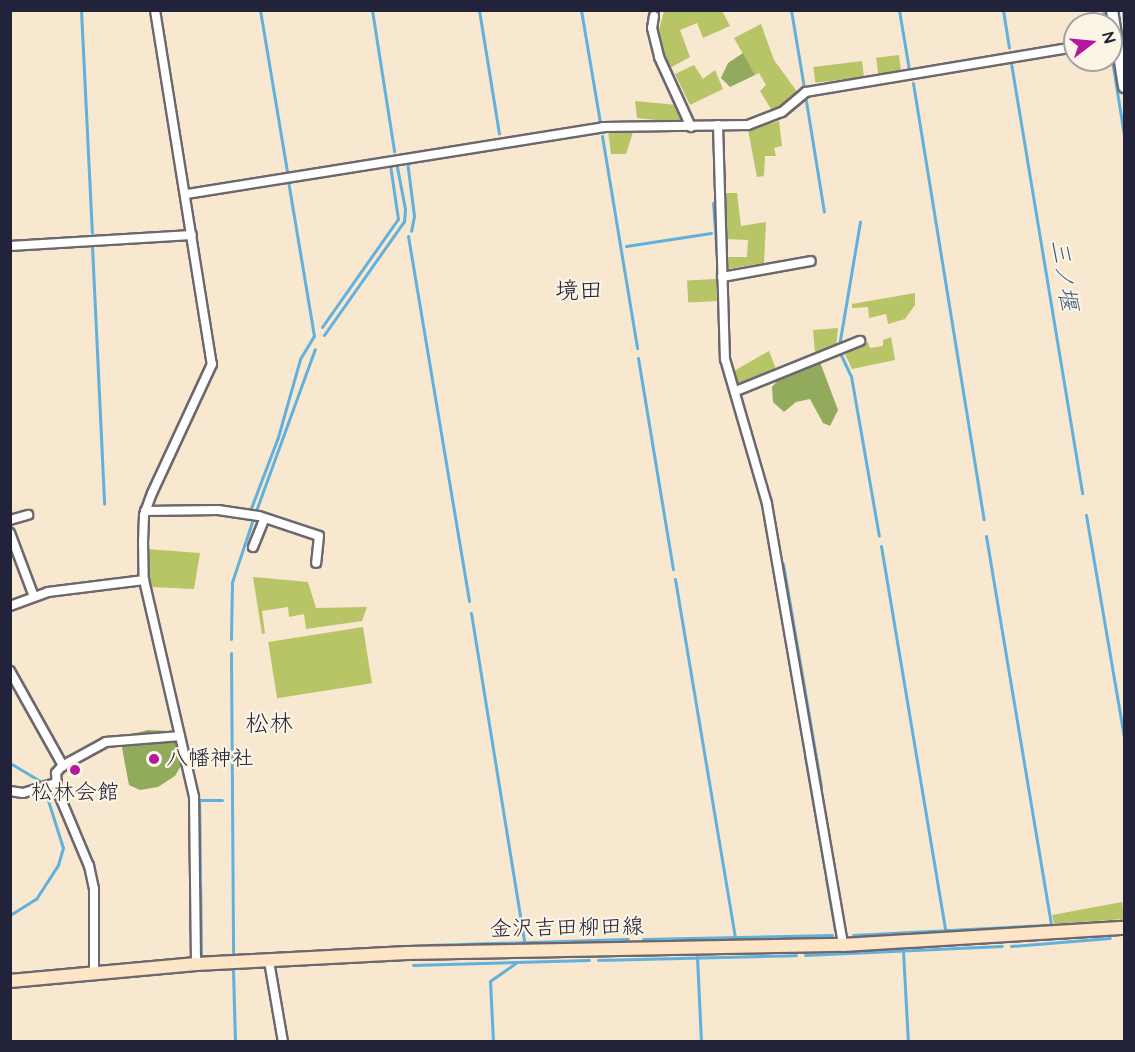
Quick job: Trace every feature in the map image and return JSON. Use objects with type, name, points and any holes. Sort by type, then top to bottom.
[{"type":"main road","name":"金沢吉田柳田線","points":[[10,981],[196,964],[524,949],[843,945],[1125,928]]},
{"type":"street","points":[[155,10],[187,194],[212,364],[145,512],[144,580],[194,797],[196,964]]},
{"type":"street","points":[[654,16],[654,43],[691,127]]},
{"type":"street","points":[[187,194],[603,126],[691,127],[767,120],[806,92],[1063,49]]},
{"type":"street","points":[[1121,72],[1125,87]]},
{"type":"street","points":[[718,125],[725,359],[770,515],[843,945]]},
{"type":"street","points":[[10,246],[192,235]]},
{"type":"street","points":[[722,277],[811,261]]},
{"type":"street","points":[[736,391],[860,341]]},
{"type":"street","points":[[145,512],[218,510],[264,518],[319,536],[316,563]]},
{"type":"street","points":[[10,520],[27,515]]},
{"type":"street","points":[[253,547],[264,518]]},
{"type":"street","points":[[10,533],[34,597]]},
{"type":"street","points":[[10,606],[66,589],[144,580]]},
{"type":"street","points":[[10,671],[63,766]]},
{"type":"street","points":[[94,973],[93,889],[89,866],[55,783],[56,773],[63,766],[121,739],[180,736]]},
{"type":"street","points":[[10,791],[23,793],[55,783]]},
{"type":"street","points":[[269,961],[283,1041]]},
{"type":"green space","points":[[664,11],[722,11],[730,26],[703,38],[697,23],[680,30],[690,57],[670,68],[658,34]]},
{"type":"green space","points":[[761,24],[774,60],[798,93],[773,112],[760,91],[766,85],[759,73],[755,75],[734,38]]},
{"type":"green space","points":[[743,53],[755,75],[730,87],[721,78],[728,63]]},
{"type":"green space","points":[[899,55],[901,72],[878,75],[876,58]]},
{"type":"green space","points":[[862,61],[864,77],[815,83],[813,67]]},
{"type":"green space","points":[[694,65],[703,79],[715,70],[723,89],[690,105],[675,74]]},
{"type":"green space","points":[[635,101],[677,105],[684,123],[637,118]]},
{"type":"green space","points":[[779,121],[782,146],[774,148],[776,156],[765,156],[764,176],[757,177],[748,130]]},
{"type":"green space","points":[[634,129],[626,154],[611,154],[608,130]]},
{"type":"green space","points":[[722,193],[737,193],[741,226],[766,222],[764,263],[727,269],[726,257],[747,257],[748,240],[725,239]]},
{"type":"green space","points":[[716,279],[717,301],[688,302],[687,281]]},
{"type":"green space","points":[[915,293],[915,305],[905,319],[888,324],[886,314],[869,318],[868,307],[852,308],[852,304]]},
{"type":"green space","points":[[838,328],[836,348],[815,352],[813,330]]},
{"type":"green space","points":[[891,337],[895,360],[852,369],[845,354],[868,342],[870,348],[883,346],[883,340]]},
{"type":"green space","points":[[769,351],[776,369],[739,386],[734,371]]},
{"type":"green space","points":[[820,362],[838,410],[830,426],[823,423],[810,399],[796,402],[784,412],[773,402],[772,387],[782,375]]},
{"type":"green space","points":[[147,549],[200,553],[194,589],[150,587]]},
{"type":"green space","points":[[253,577],[308,582],[316,608],[367,607],[362,621],[306,629],[304,614],[289,617],[288,607],[262,611],[265,633],[262,634]]},
{"type":"green space","points":[[363,627],[372,683],[277,698],[268,642]]},
{"type":"green space","points":[[148,730],[167,731],[181,744],[182,764],[175,776],[158,787],[140,790],[129,785],[122,748],[132,734]]},
{"type":"green space","points":[[1122,902],[1124,919],[1054,924],[1052,915]]},
{"type":"waterway","points":[[81,10],[92,233]]},
{"type":"waterway","points":[[260,10],[287,171]]},
{"type":"waterway","points":[[372,10],[394,151]]},
{"type":"waterway","points":[[479,10],[499,133]]},
{"type":"waterway","points":[[581,10],[600,122]]},
{"type":"waterway","points":[[791,10],[804,88]]},
{"type":"waterway","points":[[899,10],[909,70]]},
{"type":"waterway","name":"三ノ堰","points":[[1003,10],[1009,48]]},
{"type":"waterway","points":[[1123,10],[1124,24]]},
{"type":"waterway","name":"三ノ堰","points":[[1011,63],[1082,493]]},
{"type":"waterway","points":[[1114,72],[1124,135]]},
{"type":"waterway","points":[[913,83],[984,519]]},
{"type":"waterway","points":[[806,101],[824,212]]},
{"type":"waterway","points":[[602,136],[637,348]]},
{"type":"waterway","points":[[407,161],[414,216],[411,231]]},
{"type":"waterway","points":[[322,327],[398,219],[390,165]]},
{"type":"waterway","points":[[324,335],[404,221],[405,209],[397,167]]},
{"type":"waterway","points":[[251,508],[278,437],[300,359],[314,336],[288,181]]},
{"type":"waterway","points":[[713,203],[717,257]]},
{"type":"waterway","points":[[839,346],[860,222]]},
{"type":"waterway","points":[[626,246],[711,233]]},
{"type":"waterway","points":[[408,236],[469,601]]},
{"type":"waterway","points":[[92,246],[104,504]]},
{"type":"waterway","points":[[720,344],[721,353]]},
{"type":"waterway","points":[[257,508],[315,349]]},
{"type":"waterway","points":[[841,355],[851,376],[879,536]]},
{"type":"waterway","points":[[638,358],[673,569]]},
{"type":"waterway","points":[[762,503],[770,548]]},
{"type":"waterway","name":"三ノ堰","points":[[1086,515],[1124,738]]},
{"type":"waterway","points":[[231,639],[232,582],[252,522]]},
{"type":"waterway","points":[[986,536],[1051,925]]},
{"type":"waterway","points":[[881,546],[945,930]]},
{"type":"waterway","points":[[783,564],[821,787]]},
{"type":"waterway","points":[[675,579],[735,936]]},
{"type":"waterway","points":[[471,613],[524,942]]},
{"type":"waterway","points":[[231,653],[233,954]]},
{"type":"waterway","points":[[789,657],[805,750]]},
{"type":"waterway","points":[[805,756],[825,871]]},
{"type":"waterway","points":[[10,763],[42,782]]},
{"type":"waterway","points":[[10,915],[36,899],[58,865],[63,848],[46,794]]},
{"type":"waterway","points":[[822,797],[829,838]]},
{"type":"waterway","points":[[201,954],[199,800],[222,800]]},
{"type":"waterway","points":[[826,878],[835,930]]},
{"type":"waterway","points":[[853,935],[1045,925]]},
{"type":"waterway","points":[[643,939],[832,935]]},
{"type":"waterway","points":[[1011,946],[1110,938]]},
{"type":"waterway","points":[[428,945],[628,939]]},
{"type":"waterway","points":[[805,955],[1002,946]]},
{"type":"waterway","points":[[903,951],[908,1042]]},
{"type":"waterway","points":[[598,960],[796,955]]},
{"type":"waterway","points":[[697,957],[701,1042]]},
{"type":"waterway","points":[[413,965],[589,960]]},
{"type":"waterway","points":[[493,1042],[490,981],[517,962]]},
{"type":"waterway","points":[[233,970],[235,1042]]},
{"type":"place","name":"八幡神社","points":[[154,759]]},
{"type":"place","name":"松林会館","points":[[75,770]]},
{"type":"district","name":"境田","points":[[579,292]]},
{"type":"district","name":"松林","points":[[269,725]]}]
